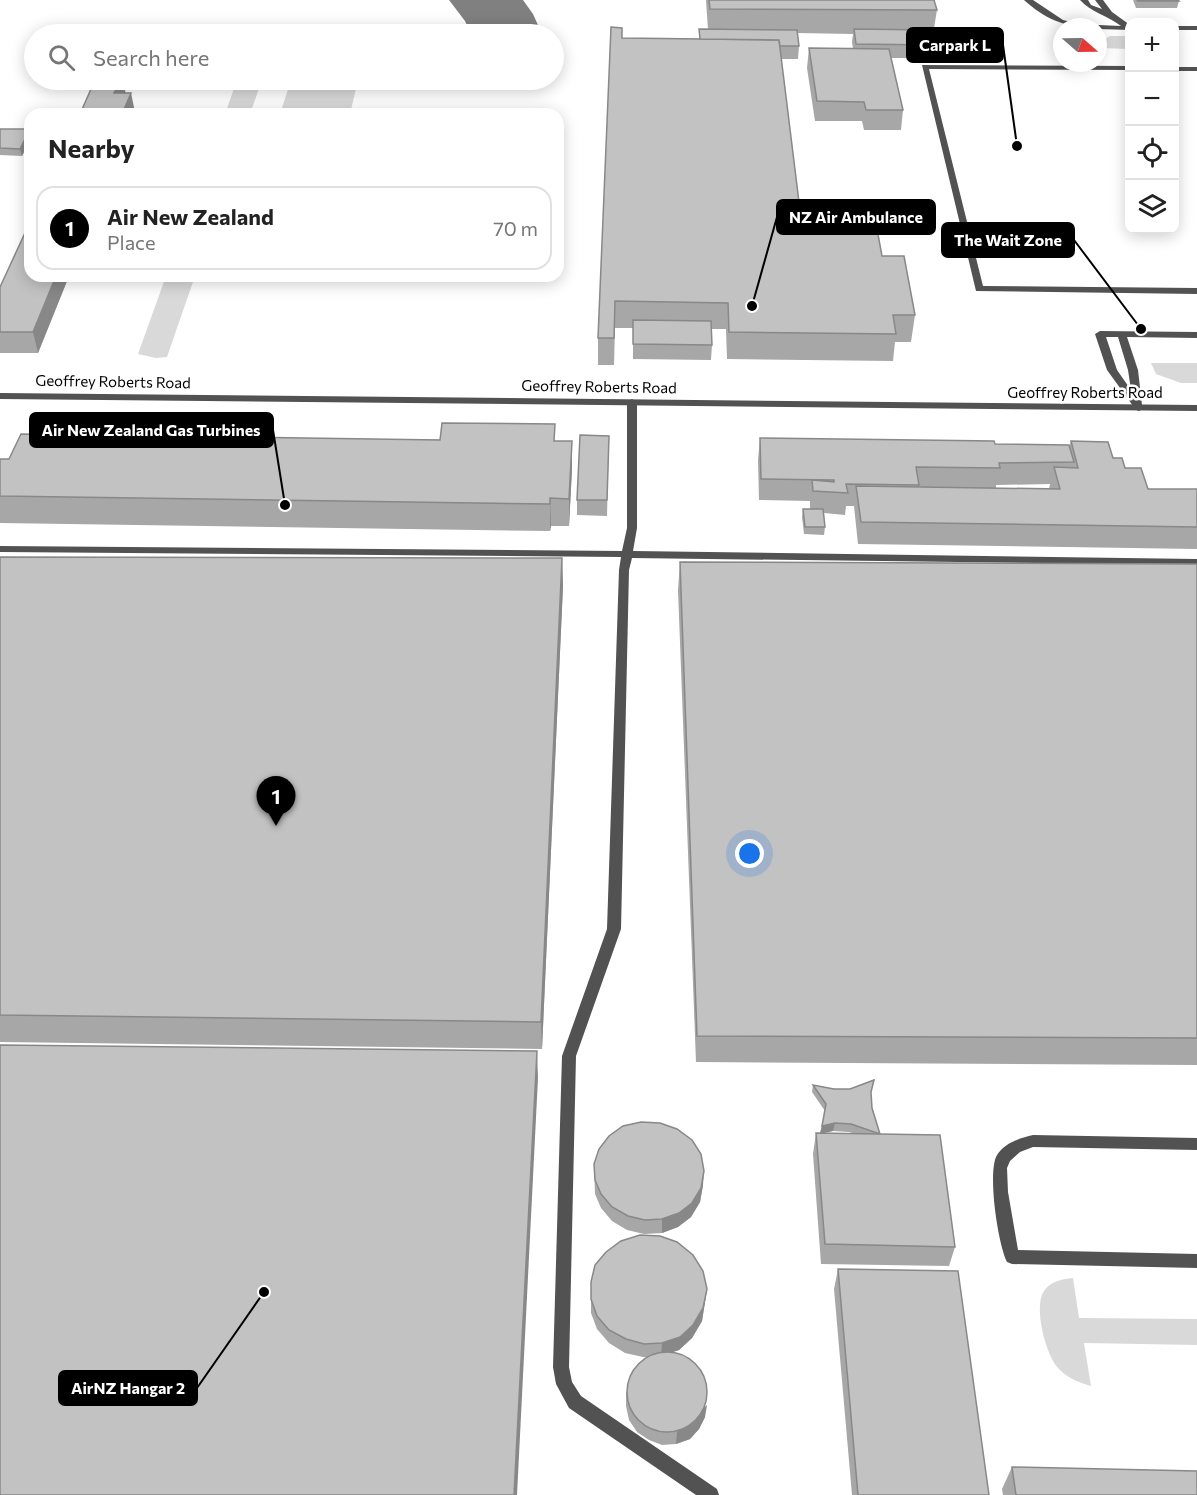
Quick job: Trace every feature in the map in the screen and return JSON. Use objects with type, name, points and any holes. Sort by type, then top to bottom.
[{"type":"street","points":[[1028,0],[1054,18]]},
{"type":"street","points":[[1084,0],[1089,6],[1109,14],[1125,25]]},
{"type":"street","points":[[1099,0],[1109,14]]},
{"type":"street","points":[[1107,27],[1125,28]]},
{"type":"street","points":[[1179,28],[1197,28]]},
{"type":"street","points":[[1053,65],[925,67],[979,290],[1197,291]]},
{"type":"street","points":[[1107,67],[1125,68]]},
{"type":"street","points":[[1179,69],[1197,69]]},
{"type":"street","points":[[1139,408],[1112,370],[1100,334],[1197,335]]},
{"type":"street","points":[[1122,334],[1133,370],[1139,408]]},
{"type":"street","name":"Geoffrey Roberts Road","points":[[0,396],[1197,408]]},
{"type":"street","points":[[632,402],[632,528],[624,582],[614,929],[569,1056],[561,1367],[564,1384],[575,1402],[711,1495]]},
{"type":"street","points":[[0,549],[627,554],[1197,562]]},
{"type":"street","points":[[1197,1144],[1033,1141],[1020,1144],[1009,1152],[1002,1161],[999,1176],[1012,1257],[1197,1261]]},
{"type":"shaded area","points":[[1125,36],[1125,49],[1107,48],[1107,38]]},
{"type":"shaded area","points":[[233,90],[258,90],[252,108],[227,108]]},
{"type":"shaded area","points":[[288,90],[356,90],[351,108],[282,108]]},
{"type":"shaded area","points":[[164,282],[193,282],[167,357],[156,358],[138,354]]},
{"type":"shaded area","points":[[1151,363],[1197,363],[1197,383],[1181,383],[1156,374]]},
{"type":"shaded area","points":[[1073,1278],[1079,1318],[1197,1319],[1197,1345],[1084,1343],[1091,1386],[1073,1379],[1058,1368],[1049,1353],[1042,1331],[1040,1308],[1044,1291],[1050,1285]]},
{"type":"building","points":[[709,0],[934,0],[937,10],[710,9]]},
{"type":"building","points":[[1178,0],[1179,1],[1138,1]]},
{"type":"building","points":[[611,27],[622,28],[622,38],[779,40],[799,202],[872,202],[882,256],[904,256],[915,315],[893,315],[896,334],[729,332],[728,303],[615,301],[614,338],[598,338]]},
{"type":"building","points":[[699,29],[797,30],[799,46],[780,46],[779,40],[700,39]]},
{"type":"building","points":[[854,29],[928,30],[932,45],[856,44]]},
{"type":"building","points":[[809,48],[889,49],[903,110],[866,110],[864,102],[817,101]]},
{"type":"building","points":[[91,90],[116,90],[114,93],[131,93],[125,108],[83,108]]},
{"type":"building","points":[[0,129],[24,129],[24,141],[20,149],[0,148]]},
{"type":"building","points":[[24,235],[24,282],[54,282],[33,332],[0,332],[0,287]]},
{"type":"building","points":[[633,320],[711,321],[712,345],[633,344]]},
{"type":"building","points":[[442,423],[555,424],[554,441],[572,441],[569,499],[550,498],[550,504],[0,496],[0,459],[9,459],[21,434],[440,440]]},
{"type":"building","points":[[580,435],[609,436],[607,500],[577,500]]},
{"type":"building","points":[[760,438],[994,441],[995,444],[1069,445],[1074,462],[999,463],[1000,468],[916,467],[919,485],[846,484],[848,493],[813,491],[812,480],[834,482],[834,480],[761,479]]},
{"type":"building","points":[[1071,441],[1108,442],[1113,458],[1122,458],[1125,468],[1141,468],[1148,489],[1197,489],[1197,527],[861,522],[856,486],[1060,489],[1054,467],[1078,468]]},
{"type":"building","points":[[803,509],[823,509],[825,527],[805,527]]},
{"type":"building","points":[[0,557],[562,558],[541,1022],[0,1015]]},
{"type":"building","points":[[680,562],[1197,564],[1197,1038],[697,1036]]},
{"type":"building","points":[[0,1045],[537,1051],[514,1495],[0,1495]]},
{"type":"building","points":[[874,1080],[871,1092],[872,1108],[880,1134],[851,1124],[835,1123],[822,1126],[826,1104],[813,1085],[850,1089]]},
{"type":"building","points":[[641,1122],[660,1123],[677,1129],[692,1140],[701,1154],[704,1171],[701,1188],[692,1203],[679,1213],[662,1219],[645,1220],[628,1216],[612,1207],[601,1194],[595,1180],[594,1164],[599,1149],[609,1136],[623,1126]]},
{"type":"building","points":[[816,1133],[940,1135],[955,1247],[825,1244]]},
{"type":"building","points":[[640,1235],[660,1236],[677,1242],[693,1255],[703,1271],[707,1289],[703,1308],[693,1325],[680,1337],[662,1343],[644,1344],[626,1339],[609,1330],[597,1316],[591,1299],[591,1282],[595,1265],[606,1252],[621,1241]]},
{"type":"building","points":[[838,1269],[958,1271],[989,1495],[858,1495]]},
{"type":"building","points":[[659,1352],[675,1352],[696,1363],[707,1384],[707,1400],[696,1421],[675,1432],[659,1432],[645,1426],[633,1414],[627,1400],[627,1384],[633,1370],[645,1358]]},
{"type":"building","points":[[1012,1467],[1197,1471],[1197,1495],[1016,1495]]},
{"type":"taxiway","points":[[484,0],[498,14],[502,24]]},
{"type":"place","name":"Carpark L","points":[[1017,146]]},
{"type":"place","name":"NZ Air Ambulance","points":[[752,306]]},
{"type":"place","name":"The Wait Zone","points":[[1141,329]]},
{"type":"place","name":"Air New Zealand Gas Turbines","points":[[285,505]]},
{"type":"place","name":"Air New Zealand","points":[[276,826]]},
{"type":"place","name":"AirNZ Hangar 2","points":[[264,1292]]}]
